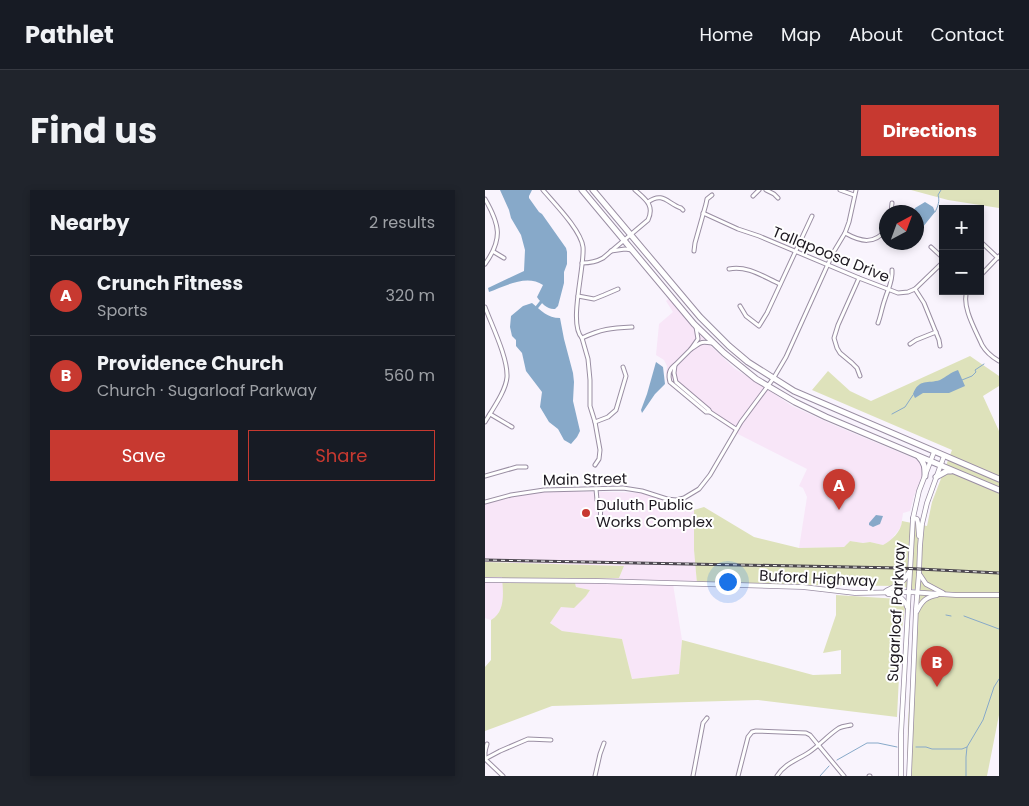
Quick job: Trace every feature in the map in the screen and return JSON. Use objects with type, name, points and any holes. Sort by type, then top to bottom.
[{"type":"highway","points":[[582,190],[696,326],[740,367],[767,387],[826,417],[999,490]]},
{"type":"highway","points":[[593,190],[700,317],[729,346],[749,362],[793,391],[999,479]]},
{"type":"highway","points":[[919,456],[925,466],[925,476]]},
{"type":"highway","points":[[935,477],[947,471],[954,471]]},
{"type":"main road","name":"Sugarloaf Parkway","points":[[901,776],[901,734],[913,518],[916,500],[934,452]]},
{"type":"main road","name":"Sugarloaf Parkway","points":[[909,776],[920,546],[924,512],[944,456]]},
{"type":"main road","points":[[913,518],[918,523],[920,546]]},
{"type":"main road","points":[[884,592],[904,581],[910,570]]},
{"type":"main road","points":[[919,574],[926,584],[944,594]]},
{"type":"main road","name":"Buford Highway","points":[[485,580],[803,586],[855,593],[918,592],[999,595]]},
{"type":"main road","points":[[884,592],[900,596],[906,602],[908,611]]},
{"type":"main road","points":[[916,614],[924,600],[928,597],[944,594]]},
{"type":"street","points":[[543,190],[574,227],[583,246],[577,329],[589,359],[590,406],[595,422],[599,450],[599,459],[595,465]]},
{"type":"street","points":[[582,263],[597,262],[648,220],[651,212],[648,202],[635,190]]},
{"type":"street","points":[[753,196],[759,190]]},
{"type":"street","points":[[766,190],[778,198]]},
{"type":"street","points":[[840,190],[854,195]]},
{"type":"street","name":"Main Street","points":[[485,502],[536,491],[568,489],[631,489],[676,500],[685,498],[699,489],[710,475],[736,429],[773,379],[786,356],[833,253],[845,233],[856,190]]},
{"type":"street","points":[[694,251],[707,199],[712,195]]},
{"type":"street","points":[[648,202],[652,199],[660,198],[683,210]]},
{"type":"street","points":[[485,199],[497,228],[497,242],[485,264]]},
{"type":"street","name":"Tallapoosa Drive","points":[[703,213],[888,290],[903,293],[915,289]]},
{"type":"street","points":[[740,306],[746,316],[759,326],[781,284],[812,216]]},
{"type":"street","points":[[845,233],[855,239],[867,241],[879,237]]},
{"type":"street","points":[[984,245],[998,257],[984,272]]},
{"type":"street","points":[[931,246],[939,255]]},
{"type":"street","points":[[611,251],[625,248],[632,250]]},
{"type":"street","points":[[493,252],[504,258]]},
{"type":"street","points":[[939,264],[915,289],[924,303],[937,332],[940,346]]},
{"type":"street","points":[[729,268],[747,269],[781,284]]},
{"type":"street","points":[[878,323],[892,282],[892,270]]},
{"type":"street","points":[[859,278],[837,325],[834,338],[839,353],[857,368],[860,376]]},
{"type":"street","points":[[578,296],[594,299],[619,289]]},
{"type":"street","points":[[966,295],[966,308],[982,345],[985,350],[999,361]]},
{"type":"street","points":[[485,307],[502,353],[507,378],[504,388],[485,422]]},
{"type":"street","points":[[691,349],[698,340],[696,326]]},
{"type":"street","points":[[582,338],[597,331],[632,327]]},
{"type":"street","points":[[910,344],[937,332]]},
{"type":"street","points":[[713,343],[702,341],[698,343],[675,365],[674,374],[676,382],[710,412],[736,429]]},
{"type":"street","points":[[595,422],[609,417],[616,410],[626,376],[623,367]]},
{"type":"street","points":[[490,414],[512,427]]},
{"type":"street","points":[[485,476],[517,467],[526,467]]},
{"type":"street","points":[[596,489],[597,500],[601,505],[600,522]]},
{"type":"street","points":[[693,776],[703,724],[707,718]]},
{"type":"street","points":[[777,776],[785,766],[808,753],[840,728],[851,725]]},
{"type":"street","points":[[739,776],[748,737],[752,732],[756,731],[806,732],[844,776]]},
{"type":"street","points":[[485,759],[528,739],[551,740]]},
{"type":"street","points":[[595,776],[604,743]]},
{"type":"street","points":[[487,744],[485,759],[503,776]]},
{"type":"shaded area","points":[[669,298],[692,326],[734,368],[792,406],[922,463],[924,473],[910,511],[903,513],[901,527],[890,541],[883,545],[850,541],[844,547],[799,548],[807,497],[803,488],[799,486],[807,469],[729,428],[666,373],[667,366],[664,360],[656,355],[659,324],[673,312],[666,301]]},
{"type":"shaded area","points":[[528,492],[650,493],[694,510],[694,550],[697,584],[673,584],[682,640],[679,674],[632,679],[622,639],[562,631],[550,623],[561,606],[586,596],[590,590],[576,587],[574,579],[619,578],[624,566],[485,562],[485,504]]},
{"type":"shaded area","points":[[485,577],[503,577],[503,603],[497,616],[491,620],[485,618]]},
{"type":"green space","points":[[911,190],[999,190],[999,208],[948,200]]},
{"type":"green space","points":[[970,356],[999,376],[999,386],[983,396],[999,431],[999,715],[987,776],[907,776],[908,721],[917,590],[900,586],[697,584],[694,550],[694,510],[704,507],[754,537],[799,548],[844,547],[850,541],[883,545],[896,535],[902,521],[927,526],[932,502],[952,450],[812,390],[828,371],[850,391],[871,401]]},
{"type":"green space","points":[[485,562],[624,566],[619,578],[574,579],[576,587],[590,590],[574,608],[561,607],[550,623],[562,631],[622,639],[632,679],[679,674],[682,640],[813,675],[841,674],[841,650],[823,653],[836,615],[836,595],[899,599],[905,608],[901,636],[897,717],[758,700],[552,706],[485,731],[485,667],[491,660],[491,620],[499,612],[503,595],[502,577],[485,577]]},
{"type":"water","points":[[500,190],[532,190],[529,198],[566,248],[567,264],[564,272],[564,283],[558,306],[555,309],[545,306],[537,297],[543,285],[537,282],[516,282],[489,292],[488,288],[524,271],[525,250],[521,235],[511,218]]},
{"type":"water","points":[[925,202],[933,207],[935,212],[924,226],[924,205],[920,205]]},
{"type":"water","points":[[532,303],[548,315],[560,318],[573,373],[573,401],[580,431],[571,444],[564,440],[558,429],[549,422],[540,407],[542,392],[526,371],[522,353],[516,346],[516,340],[512,336],[510,327],[511,316],[523,306]]},
{"type":"water","points":[[656,362],[663,367],[665,384],[655,394],[642,413],[641,410]]},
{"type":"water","points":[[958,370],[965,386],[949,393],[923,393],[915,398],[913,394],[915,389],[924,382],[940,380]]},
{"type":"water","points":[[876,515],[883,516],[880,524],[873,527],[869,523]]},
{"type":"waterway","points":[[935,212],[939,199],[938,195],[941,190]]},
{"type":"waterway","points":[[537,307],[541,302]]},
{"type":"waterway","points":[[962,380],[972,376],[976,372],[975,370],[984,364]]},
{"type":"waterway","points":[[892,414],[905,407],[913,395]]},
{"type":"waterway","points":[[946,615],[951,616]]},
{"type":"waterway","points":[[964,616],[999,629]]},
{"type":"waterway","points":[[966,776],[967,747],[983,720],[994,687],[999,679]]},
{"type":"waterway","points":[[837,760],[867,743],[897,747]]},
{"type":"waterway","points":[[916,747],[932,749],[962,749],[967,747]]},
{"type":"waterway","points":[[820,776],[829,766]]},
{"type":"railway","points":[[485,560],[899,568],[999,573]]},
{"type":"place","name":"Crunch Fitness","points":[[839,510]]},
{"type":"place","name":"Duluth Public Works Complex","points":[[586,513]]},
{"type":"place","name":"Providence Church","points":[[937,687]]}]
